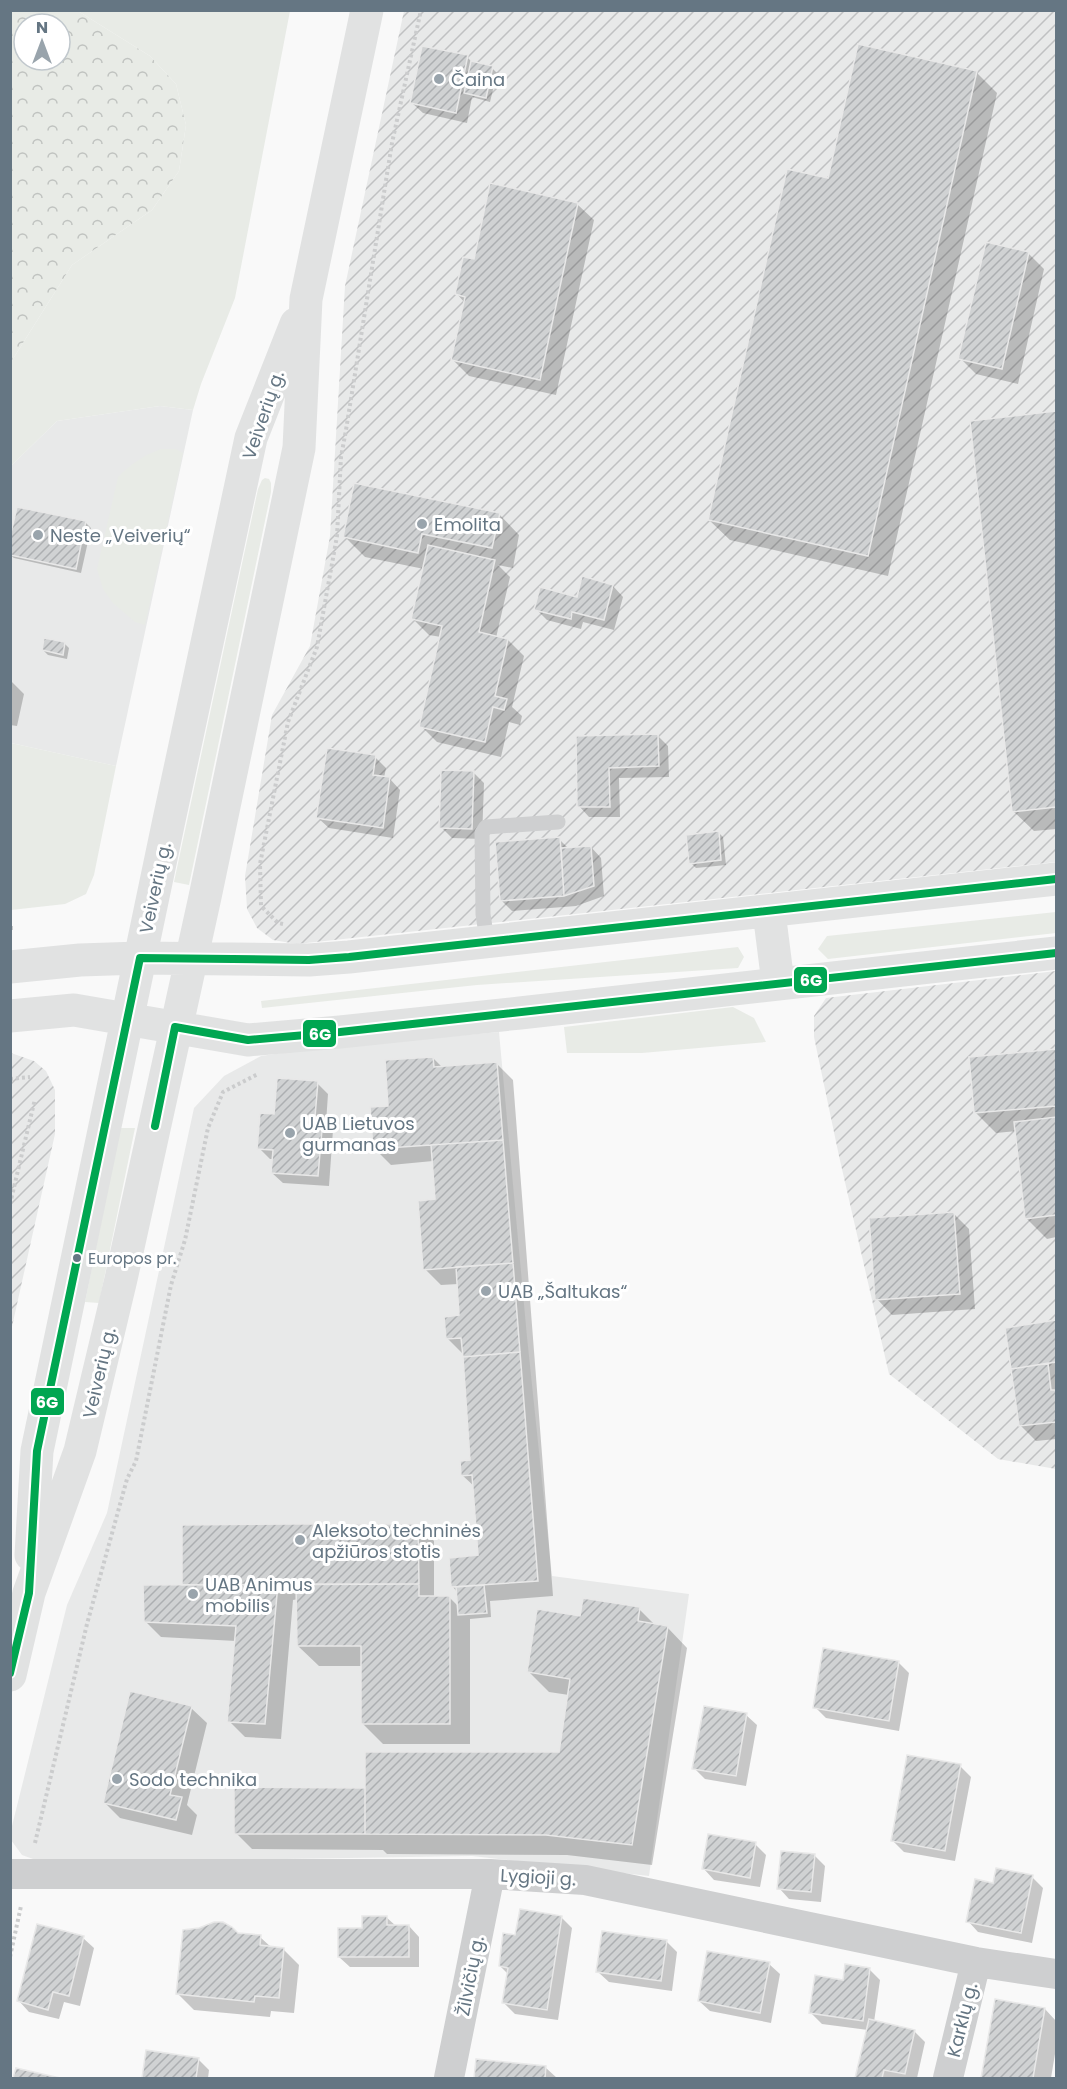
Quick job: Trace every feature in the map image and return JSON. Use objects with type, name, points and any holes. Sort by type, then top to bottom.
[{"type":"main road","name":"Veiverių g.","points":[[10,1674],[29,1593],[80,1451],[121,1279],[191,959],[299,448],[306,299],[367,10]]},
{"type":"main road","name":"Veiverių g.","points":[[29,1593],[37,1451],[251,438],[306,299]]},
{"type":"main road","points":[[10,967],[80,960],[140,958],[309,960],[769,912],[1056,879]]},
{"type":"main road","points":[[769,912],[778,983]]},
{"type":"main road","points":[[10,1017],[74,1010],[248,1040],[520,1013],[1056,953]]},
{"type":"street","name":"Lygioji g.","points":[[19,1874],[490,1874],[585,1880],[976,1962],[1056,1974]]},
{"type":"street","name":"Žilvičių g.","points":[[449,2079],[490,1874]]},
{"type":"street","name":"Karklų g.","points":[[948,2079],[976,1962]]},
{"type":"lane","points":[[487,941],[483,914],[482,833],[486,827],[558,822]]},
{"type":"path","points":[[287,925],[278,922],[261,906],[260,864],[288,723],[317,647],[337,536],[341,457],[392,143],[421,10]]},
{"type":"path","points":[[10,1957],[19,1874],[127,1479],[136,1461],[171,1285],[185,1240],[208,1128],[223,1092],[260,1074]]},
{"type":"path","points":[[10,1079],[30,1077]]},
{"type":"path","points":[[10,1204],[35,1100]]},
{"type":"shaded area","points":[[404,11],[1056,11],[1056,862],[297,944],[273,940],[257,928],[247,909],[245,876],[272,715],[310,646],[330,536],[345,286]]},
{"type":"shaded area","points":[[160,406],[193,410],[116,766],[11,743],[11,466],[57,421]]},
{"type":"shaded area","points":[[1056,971],[1056,1469],[998,1459],[889,1374],[814,1037],[814,1016],[826,998]]},
{"type":"shaded area","points":[[499,1032],[552,1576],[689,1594],[649,1876],[472,1856],[44,1863],[22,1855],[11,1840],[11,1830],[67,1605],[107,1513],[194,1108],[224,1076],[261,1056],[310,1049]]},
{"type":"shaded area","points":[[11,1053],[34,1061],[46,1071],[55,1090],[55,1134],[11,1331]]},
{"type":"green space","points":[[11,10],[78,11],[150,56],[176,84],[186,125],[179,171],[152,210],[72,265],[11,362]]},
{"type":"green space","points":[[78,11],[290,11],[235,298],[193,410],[160,406],[57,421],[11,466],[11,362],[72,265],[152,210],[179,171],[186,125],[176,84],[150,56]]},
{"type":"green space","points":[[161,449],[176,449],[183,453],[145,625],[135,622],[113,603],[103,589],[97,569],[118,477],[138,460]]},
{"type":"green space","points":[[265,478],[271,483],[271,492],[189,885],[174,882],[258,489]]},
{"type":"green space","points":[[11,743],[116,766],[94,875],[86,894],[65,904],[11,910]]},
{"type":"green space","points":[[1056,912],[1056,933],[828,959],[818,949],[827,936]]},
{"type":"green space","points":[[738,947],[744,957],[738,968],[477,985],[262,1008],[261,1001]]},
{"type":"green space","points":[[733,1007],[754,1018],[766,1042],[642,1053],[567,1053],[564,1027]]},
{"type":"green space","points":[[120,1128],[135,1128],[99,1303],[85,1302]]},
{"type":"building","points":[[858,44],[977,71],[868,556],[708,520],[787,169],[828,178]]},
{"type":"building","name":"Čaina","points":[[422,46],[468,55],[456,113],[410,103]]},
{"type":"building","points":[[471,61],[493,66],[486,98],[464,93]]},
{"type":"building","points":[[490,183],[578,203],[540,380],[451,360],[465,297],[455,294],[463,257],[474,259]]},
{"type":"building","points":[[986,242],[1029,252],[1002,369],[958,359]]},
{"type":"building","points":[[1056,411],[1056,807],[1012,812],[970,421]]},
{"type":"building","name":"Emolita","points":[[354,483],[500,513],[492,548],[422,534],[418,553],[343,537]]},
{"type":"building","points":[[17,507],[86,521],[76,569],[10,555],[10,537]]},
{"type":"building","points":[[428,545],[495,560],[479,632],[508,639],[495,696],[507,699],[504,710],[493,707],[485,742],[419,727],[442,626],[411,619]]},
{"type":"building","points":[[582,576],[613,585],[604,620],[572,612],[571,619],[534,610],[540,587],[577,597]]},
{"type":"building","points":[[44,638],[65,642],[63,655],[42,650]]},
{"type":"building","points":[[658,734],[659,766],[609,768],[610,807],[577,807],[576,736]]},
{"type":"building","points":[[327,748],[376,755],[373,775],[390,777],[383,828],[316,818]]},
{"type":"building","points":[[441,770],[474,771],[472,829],[439,828]]},
{"type":"building","points":[[719,831],[721,860],[689,864],[686,835]]},
{"type":"building","points":[[560,837],[564,896],[500,901],[495,842]]},
{"type":"building","points":[[591,846],[594,886],[564,896],[561,848]]},
{"type":"building","points":[[1056,1049],[1056,1106],[974,1113],[969,1057]]},
{"type":"building","points":[[433,1057],[434,1067],[497,1062],[503,1140],[373,1149],[370,1107],[388,1106],[385,1060]]},
{"type":"building","name":"UAB Lietuvos gurmanas","points":[[277,1078],[318,1081],[315,1117],[323,1118],[318,1176],[271,1173],[273,1150],[257,1149],[260,1113],[274,1114]]},
{"type":"building","points":[[1056,1117],[1056,1215],[1025,1219],[1014,1122]]},
{"type":"building","points":[[503,1140],[513,1263],[423,1270],[418,1201],[435,1199],[431,1145]]},
{"type":"building","points":[[954,1212],[960,1294],[875,1300],[869,1218]]},
{"type":"building","name":"UAB „Šaltukas“","points":[[513,1263],[520,1352],[463,1357],[461,1338],[446,1339],[444,1317],[459,1315],[456,1267]]},
{"type":"building","points":[[1056,1320],[1056,1362],[1011,1369],[1005,1328]]},
{"type":"building","points":[[520,1352],[538,1581],[451,1587],[449,1558],[478,1555],[472,1475],[461,1476],[460,1461],[470,1460],[463,1357]]},
{"type":"building","points":[[1048,1363],[1051,1390],[1056,1390],[1056,1422],[1019,1426],[1011,1369]]},
{"type":"building","name":"Aleksoto techninės apžiūros stotis","points":[[418,1524],[419,1584],[182,1585],[182,1525]]},
{"type":"building","points":[[278,1584],[265,1724],[227,1722],[236,1626],[144,1622],[143,1585]]},
{"type":"building","points":[[296,1584],[419,1584],[419,1596],[450,1596],[450,1724],[361,1724],[361,1646],[297,1646]]},
{"type":"building","points":[[484,1585],[487,1613],[458,1615],[456,1587]]},
{"type":"building","points":[[583,1598],[640,1607],[638,1621],[668,1626],[632,1845],[546,1835],[365,1834],[365,1752],[559,1752],[570,1679],[527,1672],[537,1609],[580,1616]]},
{"type":"building","points":[[823,1648],[899,1661],[889,1721],[813,1708]]},
{"type":"building","points":[[130,1691],[192,1706],[170,1795],[182,1797],[176,1820],[103,1803]]},
{"type":"building","points":[[704,1706],[747,1713],[736,1776],[692,1769]]},
{"type":"building","points":[[907,1755],[961,1764],[945,1851],[891,1841]]},
{"type":"building","points":[[234,1787],[365,1788],[365,1834],[234,1834]]},
{"type":"building","points":[[708,1834],[756,1842],[750,1878],[702,1869]]},
{"type":"building","points":[[781,1851],[815,1854],[811,1892],[777,1889]]},
{"type":"building","points":[[996,1868],[1033,1875],[1021,1933],[966,1922],[975,1879],[993,1883]]},
{"type":"building","points":[[520,1909],[562,1916],[547,2010],[502,2003],[508,1968],[499,1966],[503,1933],[515,1935]]},
{"type":"building","points":[[362,1916],[387,1916],[387,1925],[409,1925],[409,1957],[338,1957],[338,1928],[362,1928]]},
{"type":"building","points":[[214,1922],[223,1922],[238,1933],[261,1935],[260,1945],[284,1948],[279,1998],[255,1996],[254,2002],[176,1994],[183,1930],[199,1928]]},
{"type":"building","points":[[37,1924],[84,1936],[69,1996],[53,1992],[48,2010],[17,2001]]},
{"type":"building","points":[[602,1931],[667,1940],[661,1981],[596,1972]]},
{"type":"building","points":[[707,1951],[770,1962],[760,2013],[698,2001]]},
{"type":"building","points":[[845,1964],[870,1968],[863,2021],[809,2013],[815,1975],[843,1980]]},
{"type":"building","points":[[995,1999],[1045,2008],[1033,2078],[981,2078]]},
{"type":"building","points":[[869,2019],[915,2030],[905,2074],[884,2070],[882,2078],[855,2078]]},
{"type":"building","points":[[146,2050],[199,2058],[196,2078],[142,2078]]},
{"type":"building","points":[[476,2059],[546,2066],[545,2078],[474,2078]]},
{"type":"building","points":[[16,2068],[60,2078],[13,2078]]},
{"type":"transit line","name":"6G","points":[[10,1673],[29,1593],[37,1451],[140,958],[309,960],[349,957],[1056,879]]},
{"type":"transit line","name":"6G","points":[[155,1126],[175,1027],[248,1040],[340,1032],[1056,953]]},
{"type":"place","name":"Čaina","points":[[439,79]]},
{"type":"place","name":"Emolita","points":[[422,524]]},
{"type":"place","name":"Neste „Veiverių“","points":[[38,535]]},
{"type":"place","name":"UAB Lietuvos gurmanas","points":[[290,1133]]},
{"type":"place","name":"Europos pr.","points":[[77,1258]]},
{"type":"place","name":"UAB „Šaltukas“","points":[[486,1291]]},
{"type":"place","name":"Aleksoto techninės apžiūros stotis","points":[[300,1540]]},
{"type":"place","name":"UAB Animus mobilis","points":[[193,1594]]},
{"type":"place","name":"Sodo technika","points":[[117,1779]]}]
